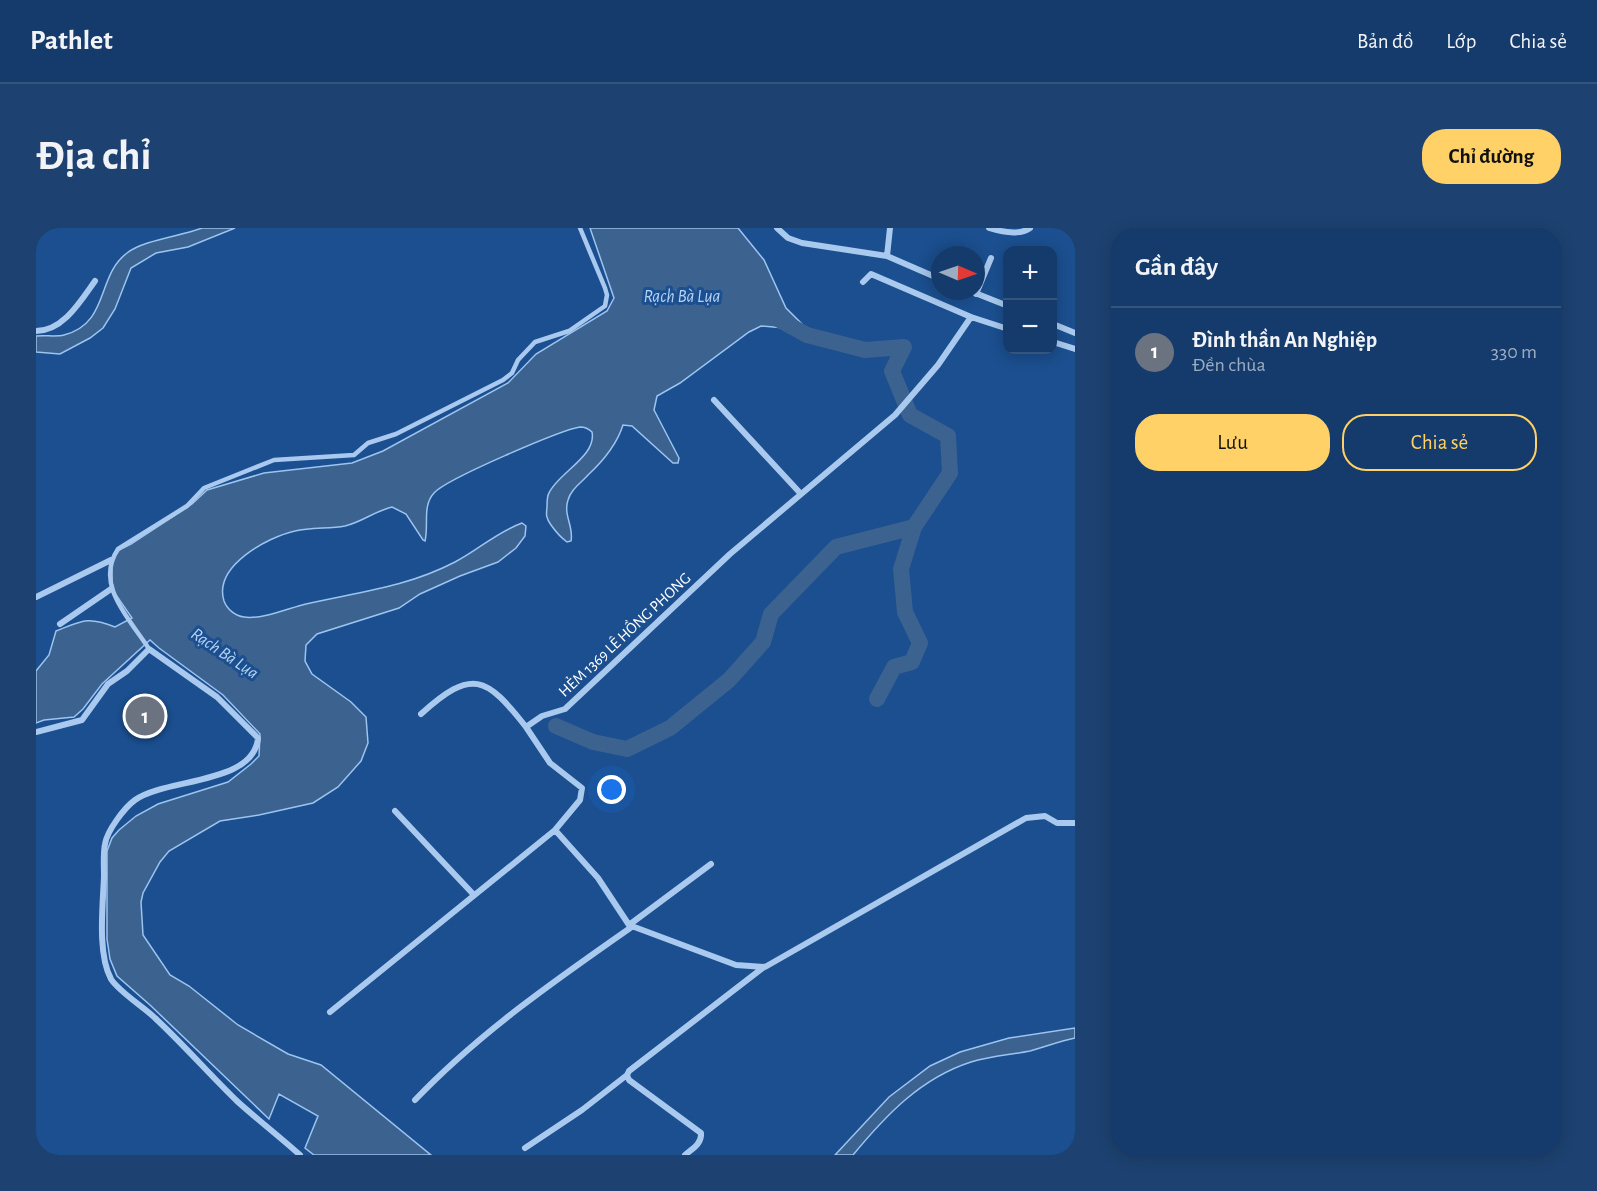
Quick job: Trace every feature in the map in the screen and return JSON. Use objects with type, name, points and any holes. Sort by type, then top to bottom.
[{"type":"street","points":[[777,228],[788,238],[802,243],[886,256],[931,275]]},
{"type":"street","points":[[886,256],[890,228]]},
{"type":"street","points":[[990,228],[1005,232],[1023,232],[1030,228]]},
{"type":"street","points":[[985,269],[991,258]]},
{"type":"street","points":[[863,282],[871,274],[971,318],[1003,327]]},
{"type":"street","points":[[36,332],[56,327],[78,304],[95,281]]},
{"type":"street","points":[[985,297],[1003,304]]},
{"type":"street","name":"HẺM 1369 LÊ HỒNG PHONG","points":[[526,727],[542,716],[565,709],[730,554],[895,415],[938,365],[971,318]]},
{"type":"street","points":[[1057,326],[1075,333]]},
{"type":"street","points":[[1057,343],[1075,349]]},
{"type":"street","points":[[714,400],[801,494]]},
{"type":"street","points":[[36,597],[111,560]]},
{"type":"street","points":[[60,624],[112,591]]},
{"type":"street","points":[[36,732],[82,720],[108,684],[127,671],[148,647],[217,697],[258,738],[257,746],[251,757],[213,778],[171,786],[136,800],[115,822],[105,843],[103,924],[105,963],[112,981],[154,1016],[238,1102],[298,1154]]},
{"type":"street","points":[[330,1012],[555,830],[580,800],[582,788],[550,763],[509,705],[486,685],[476,682],[462,684],[442,695],[422,714]]},
{"type":"street","points":[[396,812],[474,895]]},
{"type":"street","points":[[525,1148],[582,1110],[627,1075],[634,1066],[765,967],[1026,818],[1045,816],[1057,823],[1075,823]]},
{"type":"street","points":[[555,830],[598,878],[631,925],[736,965],[765,967]]},
{"type":"street","points":[[415,1100],[440,1074],[543,989],[711,864]]},
{"type":"street","points":[[627,1075],[629,1080],[701,1133],[702,1138],[697,1145],[685,1155]]},
{"type":"lane","points":[[148,647],[112,591],[109,576],[111,560],[118,549],[187,506],[204,488],[274,460],[354,455],[368,443],[406,429],[503,380],[512,373],[518,360],[535,342],[569,331],[605,306],[607,295],[605,288],[580,228]]},
{"type":"water","points":[[202,228],[235,228],[188,247],[156,253],[131,268],[115,309],[103,328],[90,338],[60,354],[36,352],[36,336],[64,335],[79,329],[89,320],[96,310],[117,263],[127,253],[152,241]]},
{"type":"water","name":"Rạch Bà Lụa","points":[[590,228],[738,228],[764,260],[786,308],[802,324],[801,328],[761,326],[749,332],[680,383],[657,396],[654,410],[679,458],[678,463],[673,463],[632,426],[623,425],[617,439],[599,464],[569,496],[567,511],[571,541],[567,542],[562,538],[549,523],[547,500],[548,494],[560,478],[589,449],[592,432],[582,427],[529,446],[443,486],[434,493],[428,504],[425,541],[406,514],[392,507],[345,526],[301,530],[271,540],[245,555],[235,565],[227,576],[223,588],[225,604],[235,614],[251,617],[267,615],[419,577],[455,562],[513,527],[522,523],[526,526],[525,536],[516,548],[498,562],[420,594],[399,608],[317,634],[306,645],[305,661],[312,674],[351,702],[366,717],[368,743],[361,761],[338,787],[313,803],[220,821],[169,851],[160,862],[143,893],[141,902],[143,935],[170,975],[189,986],[238,1025],[288,1054],[321,1065],[431,1155],[314,1155],[305,1148],[318,1116],[279,1094],[269,1119],[117,976],[110,959],[107,939],[107,851],[112,838],[136,816],[158,804],[228,782],[259,756],[260,734],[223,695],[150,640],[102,684],[74,717],[36,723],[36,671],[49,655],[56,631],[85,621],[115,627],[132,618],[114,592],[112,560],[119,550],[192,504],[207,490],[264,473],[352,463],[383,451],[508,383],[536,354],[607,311],[614,298]]},
{"type":"water","points":[[1075,1028],[1075,1038],[1030,1051],[971,1062],[953,1069],[920,1088],[892,1112],[853,1155],[835,1155],[889,1097],[930,1066],[960,1052],[1009,1038]]},
{"type":"building","points":[[151,700],[160,708],[139,732],[130,723]]},
{"type":"waterway","points":[[776,318],[807,335],[865,350],[904,347],[892,371],[910,415],[948,436],[950,473],[914,527],[901,569],[905,612],[920,643],[912,662],[894,667],[877,699]]},
{"type":"waterway","points":[[556,726],[593,742],[627,749],[670,728],[729,680],[763,642],[771,614],[836,547],[914,527]]},
{"type":"place","name":"Đình thần An Nghiệp","points":[[145,716]]}]
